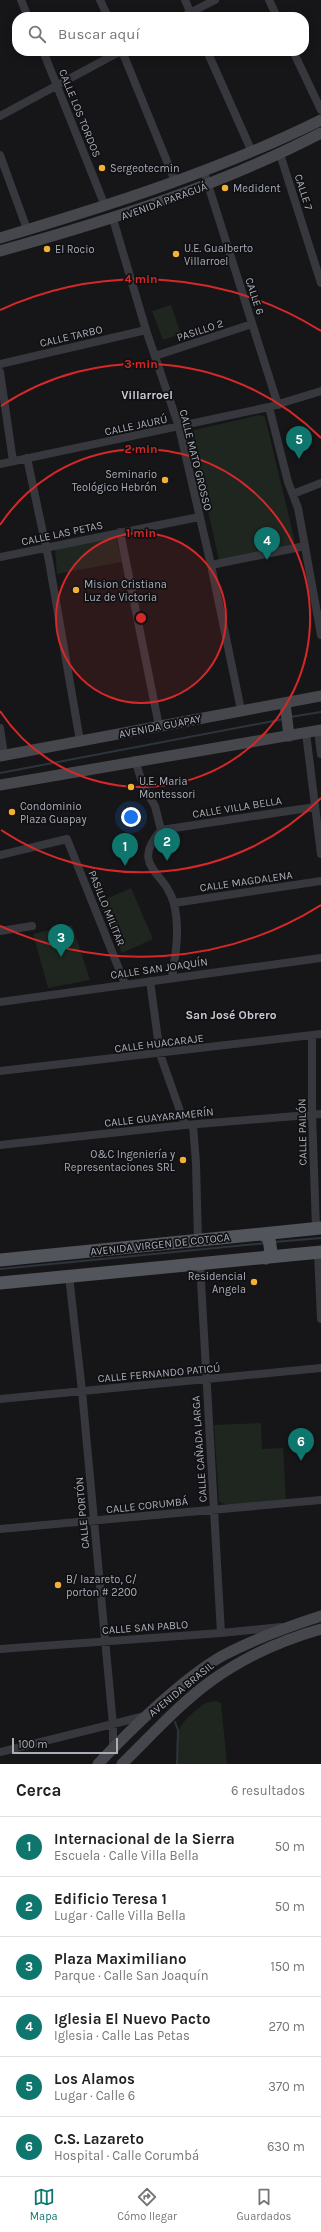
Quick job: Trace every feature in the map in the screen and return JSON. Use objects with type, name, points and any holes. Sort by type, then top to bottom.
[{"type":"main road","name":"AVENIDA PARAGUÁ","points":[[0,238],[105,206],[204,172],[252,152],[321,120]]},
{"type":"main road","name":"AVENIDA PARAGUÁ","points":[[0,251],[113,219],[208,185],[280,154],[321,133]]},
{"type":"main road","name":"AVENIDA GUAPAY","points":[[2,756],[241,710],[285,707],[321,696]]},
{"type":"main road","points":[[285,707],[289,736]]},
{"type":"main road","points":[[0,785],[135,760],[320,730]]},
{"type":"main road","name":"AVENIDA VIRGEN DE COTOCA","points":[[0,1260],[198,1240],[272,1236],[319,1228]]},
{"type":"main road","points":[[272,1236],[274,1254]]},
{"type":"main road","name":"AVENIDA VIRGEN DE COTOCA","points":[[0,1283],[200,1264],[274,1254],[319,1252]]},
{"type":"main road","name":"AVENIDA BRASIL","points":[[98,1764],[113,1748],[187,1682],[221,1657],[259,1638],[321,1616]]},
{"type":"main road","name":"AVENIDA BRASIL","points":[[122,1764],[163,1722],[211,1681],[237,1664],[265,1649],[321,1629]]},
{"type":"street","points":[[21,0],[26,12]]},
{"type":"street","points":[[100,0],[106,12]]},
{"type":"street","points":[[185,0],[190,12]]},
{"type":"street","points":[[196,12],[215,0]]},
{"type":"street","points":[[270,0],[275,12]]},
{"type":"street","name":"CALLE LOS TORDOS","points":[[44,56],[105,206]]},
{"type":"street","points":[[0,116],[112,56]]},
{"type":"street","points":[[124,56],[175,181]]},
{"type":"street","points":[[209,56],[252,152]]},
{"type":"street","points":[[295,56],[321,110]]},
{"type":"street","name":"CALLE 7","points":[[280,154],[321,283]]},
{"type":"street","points":[[0,155],[28,230]]},
{"type":"street","name":"CALLE 6","points":[[204,172],[252,324],[274,406],[293,494],[298,508],[321,635]]},
{"type":"street","name":"CALLE MATO GROSSO","points":[[113,219],[154,356],[179,427],[211,565],[241,710]]},
{"type":"street","name":"PASILLO 2","points":[[154,356],[252,324]]},
{"type":"street","name":"CALLE TARBO","points":[[0,364],[146,330]]},
{"type":"street","points":[[0,372],[13,461]]},
{"type":"street","name":"CALLE JAURÚ","points":[[0,464],[274,406],[321,390]]},
{"type":"street","points":[[27,458],[46,548],[80,741]]},
{"type":"street","points":[[293,494],[321,483]]},
{"type":"street","name":"CALLE LAS PETAS","points":[[0,556],[199,517]]},
{"type":"street","points":[[120,532],[159,726]]},
{"type":"street","points":[[211,565],[305,546]]},
{"type":"street","points":[[0,728],[2,756]]},
{"type":"street","points":[[320,730],[321,754]]},
{"type":"street","points":[[306,733],[321,854]]},
{"type":"street","points":[[135,760],[144,788],[155,806],[161,830],[150,844],[148,858],[149,864],[170,893],[174,903],[176,947],[172,977]]},
{"type":"street","name":"CALLE VILLA BELLA","points":[[161,830],[315,806]]},
{"type":"street","name":"PASILLO MILITAR","points":[[0,855],[67,839],[125,984]]},
{"type":"street","name":"CALLE MAGDALENA","points":[[174,903],[321,881]]},
{"type":"street","points":[[0,931],[32,926]]},
{"type":"street","name":"CALLE SAN JOAQUÍN","points":[[0,1002],[172,977],[321,958]]},
{"type":"street","points":[[150,981],[160,1054],[189,1125],[196,1163],[198,1240]]},
{"type":"street","name":"CALLE HUACARAJE","points":[[0,1072],[317,1034]]},
{"type":"street","name":"CALLE PAILÓN","points":[[317,1034],[319,1228]]},
{"type":"street","name":"CALLE GUAYARAMERÍN","points":[[0,1146],[189,1125],[317,1114]]},
{"type":"street","points":[[319,1252],[321,1319]]},
{"type":"street","name":"CALLE CAÑADA LARGA","points":[[200,1264],[221,1633]]},
{"type":"street","name":"CALLE PORTÓN","points":[[69,1276],[82,1391],[113,1725],[113,1748]]},
{"type":"street","name":"CALLE FERNANDO PATICÚ","points":[[0,1399],[321,1368]]},
{"type":"street","name":"CALLE CORUMBÁ","points":[[0,1529],[321,1500]]},
{"type":"street","name":"CALLE SAN PABLO","points":[[0,1649],[104,1640],[221,1633],[292,1626]]},
{"type":"street","points":[[0,1752],[150,1715]]},
{"type":"shaded area","points":[[171,305],[181,334],[163,340],[152,311]]},
{"type":"shaded area","points":[[259,415],[265,417],[295,542],[293,545],[219,560],[190,431]]},
{"type":"shaded area","points":[[116,537],[122,562],[57,574],[55,549]]},
{"type":"shaded area","points":[[131,888],[153,939],[122,953],[99,902]]},
{"type":"shaded area","points":[[72,925],[90,980],[48,988],[33,934]]},
{"type":"shaded area","points":[[261,1423],[262,1449],[283,1448],[286,1499],[228,1505],[219,1502],[214,1425]]},
{"type":"shaded area","points":[[217,1701],[221,1703],[227,1764],[177,1764],[178,1734],[183,1723],[203,1705]]},
{"type":"waterway","points":[[290,717],[321,712]]},
{"type":"waterway","points":[[0,773],[284,719]]},
{"type":"waterway","points":[[274,1242],[321,1238]]},
{"type":"waterway","points":[[0,1269],[266,1243]]},
{"type":"waterway","points":[[175,1722],[178,1730],[177,1764]]},
{"type":"place","name":"Sergeotecmin","points":[[102,168]]},
{"type":"place","name":"Medident","points":[[225,188]]},
{"type":"place","name":"El Rocio","points":[[47,249]]},
{"type":"place","name":"U.E. Gualberto Villarroel","points":[[176,254]]},
{"type":"place","name":"Los Alamos","points":[[299,459]]},
{"type":"place","name":"Seminario Teológico Hebrón","points":[[165,480]]},
{"type":"place","name":"Iglesia El Nuevo Pacto","points":[[267,560]]},
{"type":"place","name":"Mision Cristiana Luz de Victoria","points":[[76,590]]},
{"type":"place","name":"U.E. Maria Montessori","points":[[131,787]]},
{"type":"place","name":"Condominio Plaza Guapay","points":[[12,812]]},
{"type":"place","name":"Edificio Teresa 1","points":[[167,861]]},
{"type":"place","name":"Internacional de la Sierra","points":[[125,866]]},
{"type":"place","name":"Plaza Maximiliano","points":[[61,957]]},
{"type":"place","name":"O&C Ingeniería y Representaciones SRL","points":[[183,1160]]},
{"type":"place","name":"Residencial Angela","points":[[254,1282]]},
{"type":"place","name":"C.S. Lazareto","points":[[301,1461]]},
{"type":"place","name":"B/ lazareto, C/ porton # 2200","points":[[58,1585]]},
{"type":"district","name":"Villarroel","points":[[147,395]]},
{"type":"district","name":"San José Obrero","points":[[231,1015]]}]
